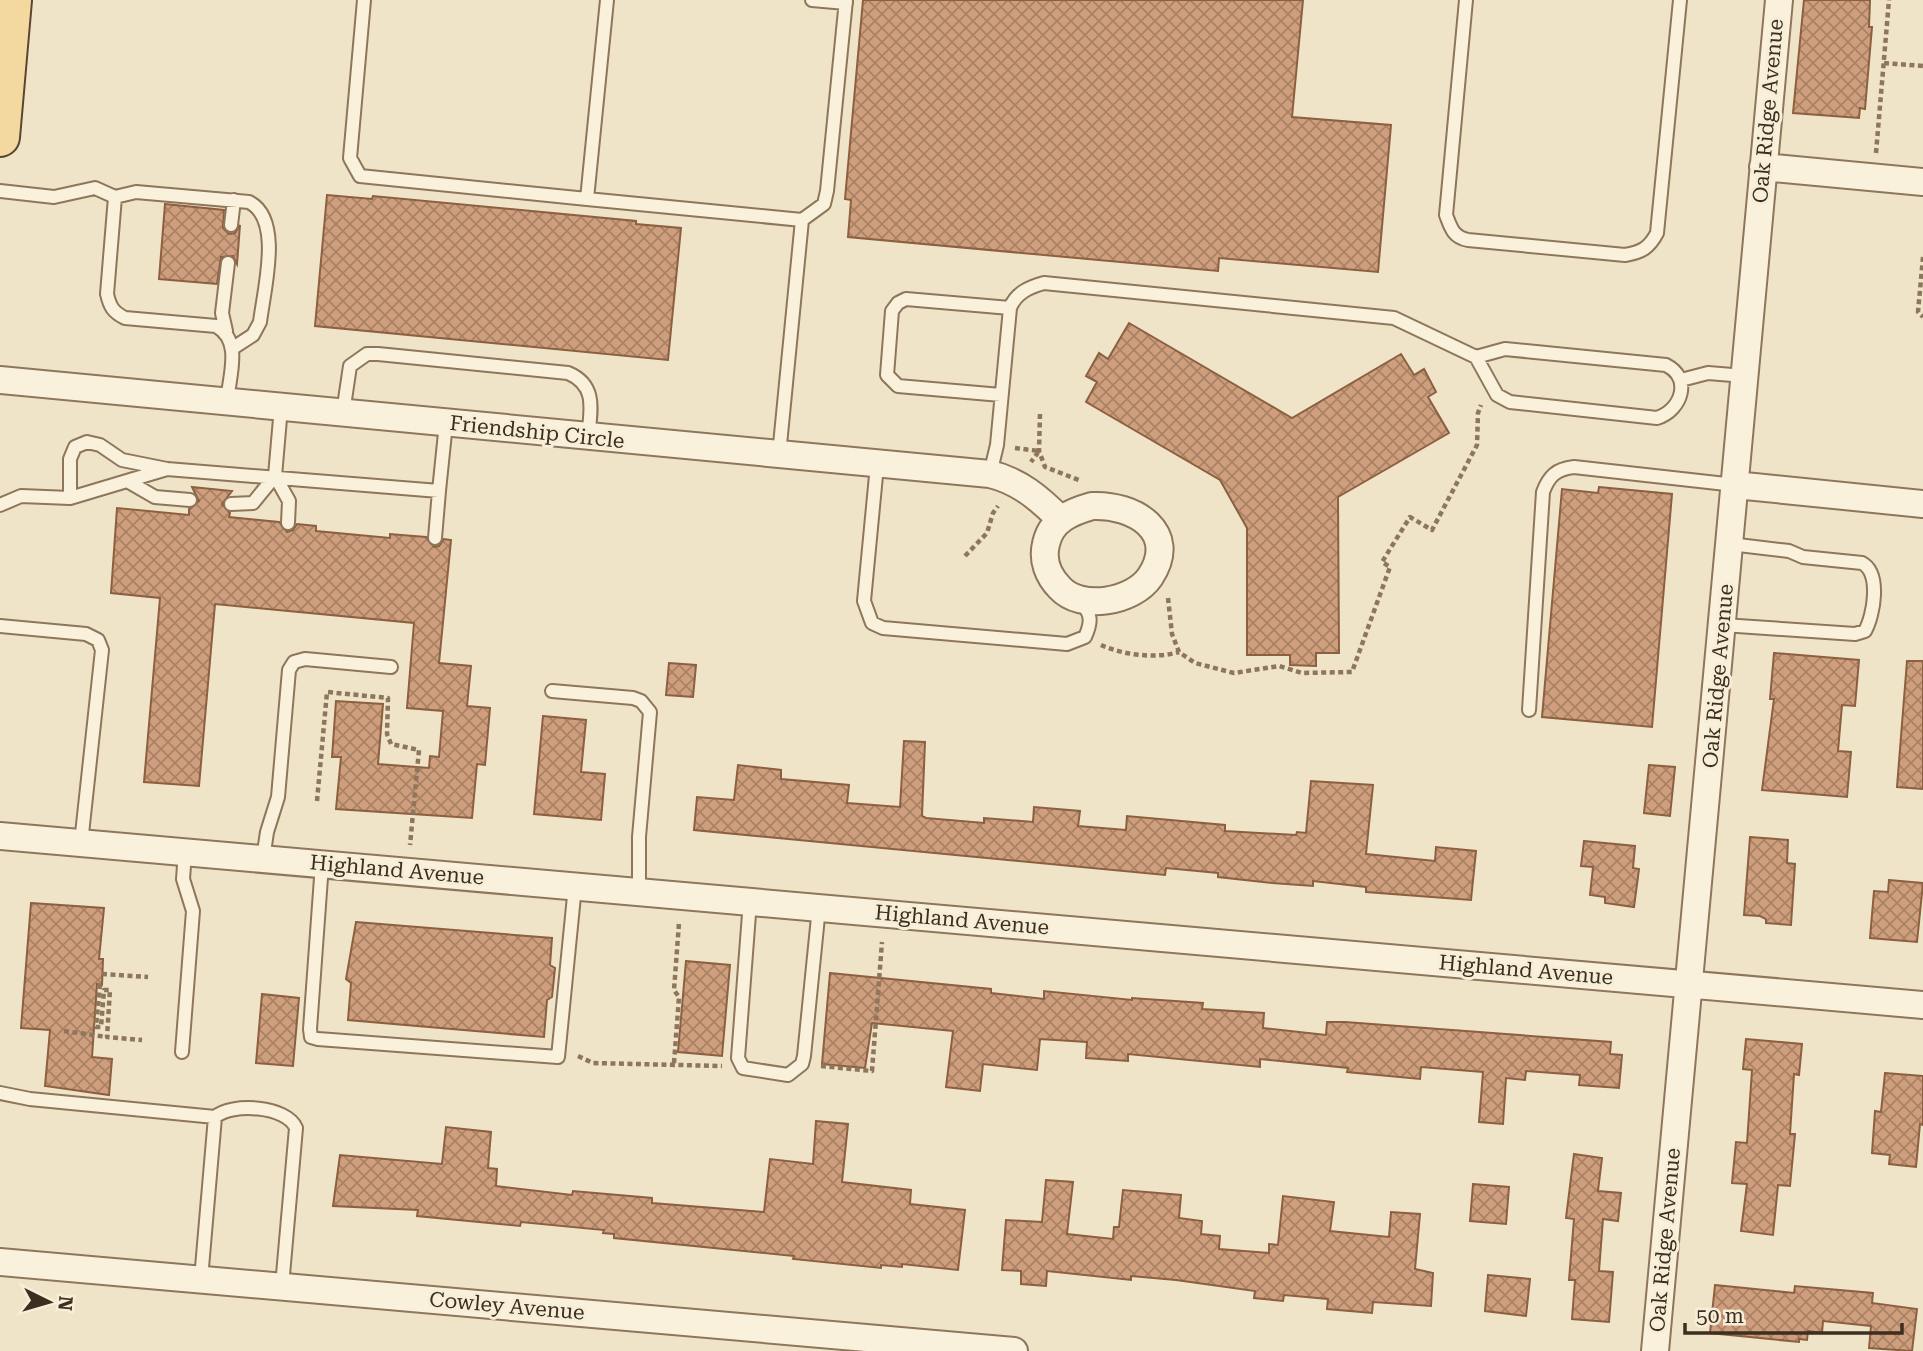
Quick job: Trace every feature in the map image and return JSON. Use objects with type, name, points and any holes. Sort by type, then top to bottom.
[{"type":"main road","points":[[0,137],[12,0]]},
{"type":"street","name":"Oak Ridge Avenue","points":[[1656,1351],[1779,0]]},
{"type":"street","points":[[1763,167],[1923,182]]},
{"type":"street","name":"Friendship Circle","points":[[0,380],[990,474],[1004,477],[1038,497],[1060,519]]},
{"type":"street","points":[[1735,485],[1923,504]]},
{"type":"street","points":[[1092,506],[1122,507],[1147,522],[1156,541],[1157,565],[1149,579],[1138,588],[1105,601],[1079,602],[1058,587],[1045,563],[1049,531],[1060,519],[1092,506]]},
{"type":"street","name":"Highland Avenue","points":[[0,836],[1923,1005]]},
{"type":"street","name":"Cowley Avenue","points":[[0,1262],[1014,1351]]},
{"type":"lane","points":[[363,0],[351,158],[360,176],[802,220],[824,204],[827,191],[846,1],[813,0]]},
{"type":"lane","points":[[587,199],[607,0]]},
{"type":"lane","points":[[1466,0],[1446,215],[1451,228],[1458,238],[1468,240],[1625,255],[1641,252],[1651,245],[1657,233],[1680,0]]},
{"type":"lane","points":[[0,191],[54,197],[95,188],[115,197],[135,192],[249,202],[259,207],[270,230],[260,322],[253,335],[233,348]]},
{"type":"lane","points":[[115,197],[107,294],[115,313],[125,318],[216,326],[226,331]]},
{"type":"lane","points":[[231,225],[233,201]]},
{"type":"lane","points":[[779,455],[802,220]]},
{"type":"lane","points":[[227,402],[233,348],[222,313],[228,263]]},
{"type":"lane","points":[[990,474],[997,445],[1010,308],[1013,299],[1021,293],[1044,283],[1394,318],[1476,357],[1497,395],[1510,402],[1657,418],[1674,410],[1680,401],[1681,380],[1676,370],[1666,365],[1504,349],[1476,357]]},
{"type":"lane","points":[[1001,395],[898,386],[891,381],[887,375],[892,311],[898,303],[906,299],[1010,308]]},
{"type":"lane","points":[[343,413],[350,366],[367,354],[378,354],[568,373],[580,378],[589,390],[592,400],[588,437]]},
{"type":"lane","points":[[1681,380],[1708,373],[1745,376]]},
{"type":"lane","points":[[231,504],[253,503],[275,476],[281,407]]},
{"type":"lane","points":[[435,538],[446,423]]},
{"type":"lane","points":[[70,498],[69,459],[81,444],[94,442],[122,460],[167,469],[439,491]]},
{"type":"lane","points":[[877,465],[864,601],[872,624],[883,628],[1067,644],[1085,638],[1091,619],[1087,609],[1079,602]]},
{"type":"lane","points":[[1529,710],[1543,492],[1548,479],[1561,469],[1574,467],[1735,485]]},
{"type":"lane","points":[[0,505],[21,496],[70,498],[89,490],[130,482],[167,469]]},
{"type":"lane","points":[[275,476],[289,501],[288,523]]},
{"type":"lane","points":[[130,482],[155,496],[190,500]]},
{"type":"lane","points":[[1723,625],[1855,634],[1865,631],[1870,623],[1874,576],[1870,567],[1862,563],[1803,557],[1789,551],[1730,544]]},
{"type":"lane","points":[[0,626],[86,634],[98,640],[102,650],[81,843]]},
{"type":"lane","points":[[264,859],[267,832],[278,797],[289,670],[294,662],[305,659],[391,667]]},
{"type":"lane","points":[[552,691],[633,698],[641,701],[650,712],[639,837],[639,891]]},
{"type":"lane","points":[[182,1052],[193,911],[183,878],[185,852]]},
{"type":"lane","points":[[322,864],[311,1037],[551,1058],[558,1057],[561,1050],[575,886]]},
{"type":"lane","points":[[750,901],[738,1058],[743,1068],[788,1074],[802,1064],[819,907]]},
{"type":"lane","points":[[0,1093],[30,1099],[215,1117],[233,1108],[282,1113],[292,1119],[296,1128],[282,1286]]},
{"type":"lane","points":[[201,1279],[215,1117]]},
{"type":"path","points":[[1876,154],[1889,0]]},
{"type":"path","points":[[1884,63],[1923,66]]},
{"type":"path","points":[[1923,257],[1918,313],[1923,317]]},
{"type":"path","points":[[1169,592],[1172,634],[1179,652],[1195,663],[1234,673],[1279,666],[1302,673],[1352,672],[1390,567],[1382,562],[1410,517],[1432,530],[1477,445],[1478,413],[1482,404],[1497,395]]},
{"type":"path","points":[[1040,414],[1039,452],[1045,467],[1078,480],[1092,480]]},
{"type":"path","points":[[1085,638],[1113,650],[1164,657],[1179,652]]},
{"type":"path","points":[[317,801],[327,692],[388,698],[387,734],[391,744],[419,750],[410,845]]},
{"type":"path","points":[[674,1063],[679,997],[674,990],[680,923]]},
{"type":"path","points":[[818,1053],[817,1066],[872,1071],[882,942]]},
{"type":"path","points":[[102,974],[148,977]]},
{"type":"path","points":[[100,984],[96,1027],[101,1027],[104,990],[110,990],[107,1037]]},
{"type":"path","points":[[64,1031],[142,1040]]},
{"type":"path","points":[[561,1050],[593,1063],[674,1063],[743,1068]]},
{"type":"building","points":[[863,0],[1303,0],[1292,117],[1391,125],[1378,272],[1219,258],[1218,271],[848,237],[851,200],[845,199]]},
{"type":"building","points":[[1804,0],[1870,0],[1869,27],[1872,27],[1865,109],[1860,108],[1859,118],[1793,113]]},
{"type":"building","points":[[327,195],[372,199],[373,196],[636,221],[636,224],[681,228],[668,360],[315,326]]},
{"type":"building","points":[[165,204],[224,210],[223,228],[229,234],[235,233],[240,225],[237,264],[233,256],[221,257],[217,284],[159,279]]},
{"type":"building","points":[[1129,323],[1292,418],[1401,354],[1414,375],[1424,369],[1436,392],[1428,397],[1449,433],[1338,497],[1339,653],[1316,653],[1316,666],[1290,665],[1290,655],[1247,655],[1247,528],[1220,480],[1086,402],[1097,382],[1086,376],[1099,353],[1108,359]]},
{"type":"building","points":[[192,487],[232,491],[222,504],[230,513],[229,517],[279,522],[287,532],[293,530],[297,524],[316,526],[316,531],[390,538],[390,534],[426,537],[434,547],[439,546],[444,539],[451,540],[439,663],[471,666],[467,706],[490,708],[485,765],[477,764],[472,818],[336,809],[341,757],[332,757],[336,701],[383,704],[378,764],[429,768],[430,756],[439,757],[443,711],[407,708],[414,623],[215,604],[199,786],[144,782],[160,598],[111,593],[117,508],[189,515],[189,509],[199,501]]},
{"type":"building","points":[[1599,487],[1672,494],[1652,727],[1542,717],[1562,489],[1598,493]]},
{"type":"building","points":[[1774,653],[1859,660],[1855,706],[1842,705],[1838,751],[1851,752],[1847,797],[1762,790],[1774,699],[1770,699]]},
{"type":"building","points":[[1907,661],[1923,661],[1923,789],[1897,787]]},
{"type":"building","points":[[669,663],[696,665],[693,697],[666,695]]},
{"type":"building","points":[[543,716],[586,720],[581,772],[605,774],[601,820],[534,814]]},
{"type":"building","points":[[904,741],[925,742],[922,816],[926,818],[984,823],[984,818],[1033,822],[1034,807],[1080,811],[1078,826],[1126,830],[1127,816],[1225,825],[1225,831],[1296,835],[1297,832],[1306,833],[1311,781],[1373,785],[1366,854],[1435,861],[1436,847],[1476,851],[1471,900],[1366,892],[1366,887],[1313,881],[1313,886],[1272,883],[1218,877],[1218,873],[1166,868],[1165,875],[694,830],[697,797],[734,800],[738,765],[781,770],[781,779],[849,785],[847,803],[900,807]]},
{"type":"building","points":[[1649,765],[1675,767],[1670,816],[1644,813]]},
{"type":"building","points":[[1750,837],[1788,840],[1787,863],[1795,864],[1791,925],[1766,923],[1766,919],[1760,916],[1744,915]]},
{"type":"building","points":[[1584,841],[1635,846],[1633,868],[1639,869],[1634,907],[1605,903],[1605,897],[1590,895],[1593,867],[1581,866]]},
{"type":"building","points":[[1889,880],[1923,883],[1917,942],[1870,938],[1874,891],[1888,892]]},
{"type":"building","points":[[31,903],[104,908],[99,959],[103,959],[102,985],[97,984],[92,1057],[112,1059],[109,1095],[45,1086],[50,1030],[21,1028]]},
{"type":"building","points":[[356,922],[552,938],[550,965],[555,968],[552,997],[547,1000],[544,1037],[348,1020],[351,983],[346,979]]},
{"type":"building","points":[[686,961],[730,965],[722,1056],[678,1052]]},
{"type":"building","points":[[830,973],[991,989],[991,993],[1044,999],[1044,991],[1132,1000],[1203,1003],[1202,1009],[1264,1013],[1263,1028],[1326,1035],[1327,1022],[1345,1022],[1611,1042],[1610,1054],[1622,1055],[1619,1088],[1579,1085],[1580,1075],[1526,1071],[1525,1080],[1506,1078],[1503,1124],[1479,1122],[1483,1072],[1421,1067],[1420,1079],[1347,1072],[1348,1068],[1260,1059],[1260,1067],[1128,1054],[1128,1061],[1086,1058],[1087,1042],[1040,1039],[1037,1070],[983,1064],[980,1091],[946,1087],[953,1031],[872,1023],[865,1068],[822,1064]]},
{"type":"building","points":[[262,994],[299,998],[293,1066],[256,1063]]},
{"type":"building","points":[[1746,1039],[1802,1044],[1799,1075],[1794,1074],[1790,1134],[1795,1134],[1790,1186],[1778,1185],[1773,1235],[1741,1231],[1747,1184],[1732,1183],[1736,1142],[1747,1143],[1752,1070],[1743,1069]]},
{"type":"building","points":[[1885,1073],[1923,1076],[1923,1125],[1920,1124],[1916,1167],[1889,1164],[1890,1155],[1872,1153],[1875,1111],[1881,1112]]},
{"type":"building","points":[[816,1121],[848,1124],[842,1182],[911,1190],[910,1204],[965,1210],[958,1270],[902,1264],[902,1267],[881,1265],[881,1268],[793,1259],[794,1256],[614,1238],[614,1234],[603,1233],[604,1230],[521,1222],[520,1226],[417,1216],[418,1210],[333,1206],[340,1155],[442,1164],[446,1127],[491,1132],[488,1168],[497,1169],[496,1186],[572,1195],[573,1191],[652,1198],[652,1203],[764,1212],[770,1159],[813,1164]]},
{"type":"building","points":[[1574,1154],[1602,1158],[1598,1191],[1621,1193],[1618,1221],[1603,1219],[1599,1271],[1613,1272],[1609,1322],[1572,1319],[1575,1280],[1569,1280],[1574,1219],[1566,1218]]},
{"type":"building","points":[[1046,1180],[1073,1182],[1067,1234],[1113,1239],[1114,1227],[1119,1227],[1123,1190],[1181,1195],[1179,1218],[1202,1221],[1201,1234],[1220,1236],[1219,1249],[1269,1253],[1269,1244],[1278,1245],[1283,1196],[1334,1202],[1330,1231],[1389,1237],[1391,1212],[1420,1214],[1415,1269],[1433,1273],[1431,1306],[1373,1302],[1372,1313],[1327,1309],[1328,1299],[1284,1295],[1283,1301],[1254,1298],[1255,1291],[1176,1280],[1131,1276],[1131,1280],[1047,1271],[1046,1286],[1021,1284],[1021,1271],[1002,1270],[1006,1220],[1042,1222]]},
{"type":"building","points":[[1473,1184],[1509,1187],[1506,1224],[1470,1221]]},
{"type":"building","points":[[1488,1275],[1530,1279],[1526,1316],[1485,1311]]},
{"type":"building","points":[[1715,1285],[1794,1293],[1795,1286],[1873,1293],[1872,1303],[1917,1309],[1912,1351],[1869,1348],[1871,1326],[1823,1321],[1822,1333],[1808,1331],[1807,1340],[1799,1339],[1799,1342],[1710,1333]]}]
